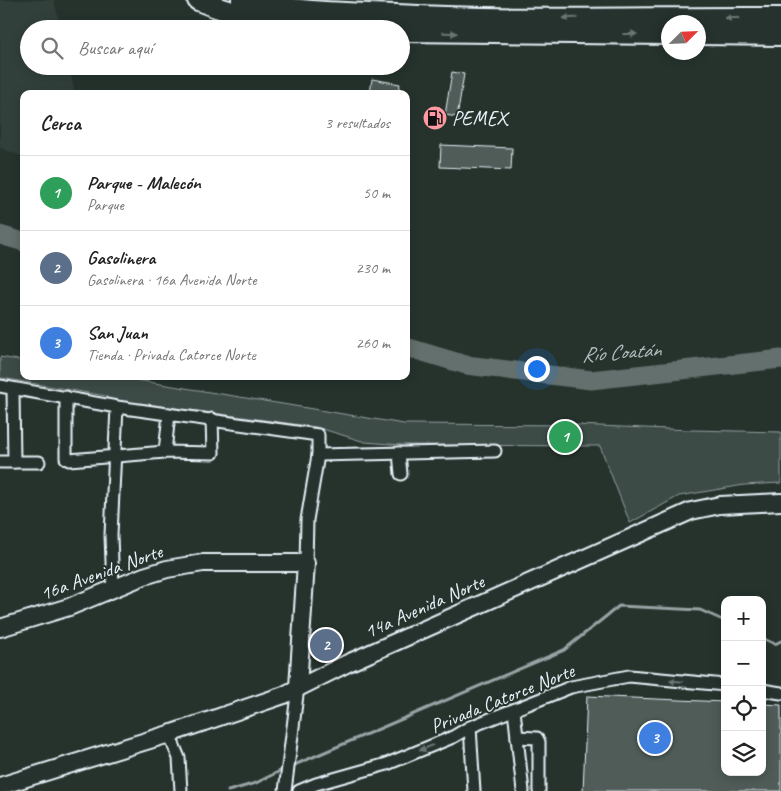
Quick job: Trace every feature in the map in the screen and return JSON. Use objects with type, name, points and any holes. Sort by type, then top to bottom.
[{"type":"highway","points":[[242,0],[282,8],[327,12],[484,19],[781,18]]},
{"type":"highway","points":[[200,1],[241,16],[260,20]]},
{"type":"highway","points":[[410,31],[661,34]]},
{"type":"highway","points":[[706,34],[781,35]]},
{"type":"main road","name":"14a Avenida Norte","points":[[0,786],[169,734],[284,695],[322,675],[691,511],[720,505],[781,502]]},
{"type":"main road","name":"16a Avenida Norte","points":[[0,628],[69,607],[167,569],[220,563],[306,563]]},
{"type":"main road","points":[[298,687],[306,563]]},
{"type":"main road","points":[[301,656],[322,675]]},
{"type":"street","points":[[0,386],[116,407],[318,435],[318,455],[307,520],[306,563]]},
{"type":"street","points":[[13,389],[14,462]]},
{"type":"street","points":[[66,397],[66,458],[69,460],[165,452],[213,453],[212,419]]},
{"type":"street","points":[[113,589],[111,535],[116,407]]},
{"type":"street","points":[[165,452],[169,414]]},
{"type":"street","points":[[318,455],[495,451]]},
{"type":"street","points":[[399,453],[400,474]]},
{"type":"street","points":[[0,462],[38,462]]},
{"type":"street","name":"Privada Catorce Norte","points":[[299,791],[316,784],[387,764],[453,737],[470,727],[571,687],[629,676],[721,685]]},
{"type":"street","points":[[286,785],[298,687]]},
{"type":"street","points":[[766,691],[781,693]]},
{"type":"street","points":[[514,710],[523,791]]},
{"type":"street","points":[[470,727],[474,791]]},
{"type":"street","points":[[169,734],[179,758],[181,791]]},
{"type":"street","points":[[517,737],[537,738],[539,742],[539,791]]},
{"type":"shaded area","points":[[0,0],[54,0],[59,20],[20,20],[20,75],[71,75],[74,90],[20,90],[20,156],[0,148]]},
{"type":"shaded area","points":[[0,357],[20,360],[20,380],[136,380],[404,424],[576,425],[781,432],[781,483],[744,485],[679,496],[630,523],[600,446],[402,445],[365,442],[316,427],[139,403],[121,406],[113,403],[106,396],[2,378],[0,380]]},
{"type":"building","points":[[452,72],[464,74],[457,117],[445,115]]},
{"type":"building","points":[[372,79],[400,84],[399,90],[371,90]]},
{"type":"building","points":[[441,145],[512,148],[511,170],[440,167]]},
{"type":"building","points":[[587,696],[721,702],[721,776],[766,776],[766,704],[781,705],[781,791],[583,791]]},
{"type":"waterway","name":"Río Coatán","points":[[0,235],[20,241]]},
{"type":"waterway","name":"Río Coatán","points":[[410,348],[466,365],[591,380],[781,359]]},
{"type":"waterway","points":[[292,766],[564,650],[619,606],[700,610],[721,619]]},
{"type":"waterway","points":[[766,640],[775,644],[781,641]]},
{"type":"waterway","points":[[228,791],[256,783],[284,769]]},
{"type":"place","name":"PEMEX","points":[[435,118]]},
{"type":"place","name":"Parque - Malecón","points":[[565,437]]},
{"type":"place","name":"Gasolinera","points":[[326,645]]},
{"type":"place","name":"San Juan","points":[[655,738]]}]
